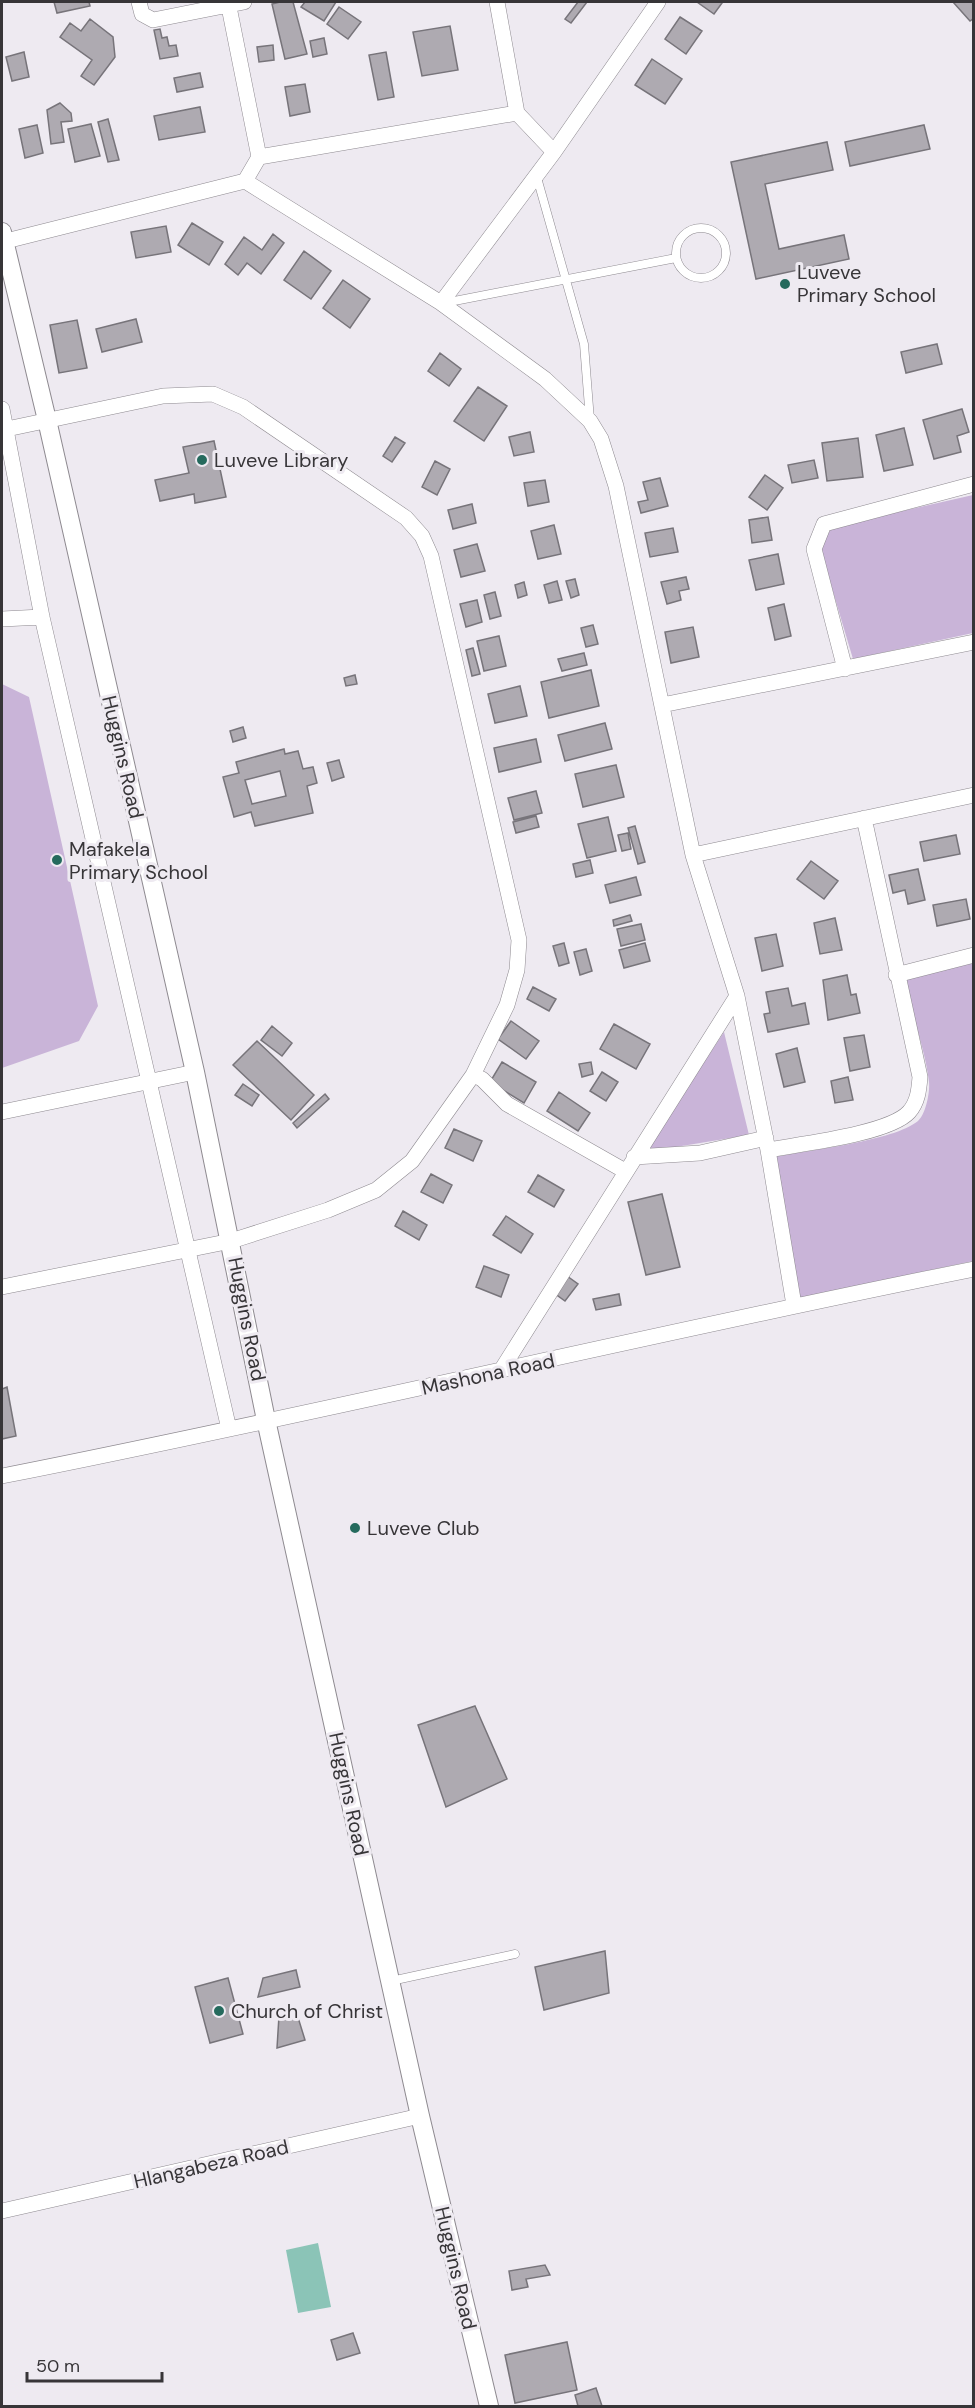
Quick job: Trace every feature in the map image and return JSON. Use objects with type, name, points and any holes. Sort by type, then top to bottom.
[{"type":"street","points":[[139,2],[142,14],[153,20],[234,3],[259,157],[245,181]]},
{"type":"street","points":[[496,2],[517,113],[554,152]]},
{"type":"street","points":[[441,303],[554,152],[658,2]]},
{"type":"street","points":[[259,157],[517,113]]},
{"type":"street","points":[[2,239],[245,181],[441,303],[545,379],[591,421],[601,439],[616,486],[693,855],[737,996],[767,1144],[794,1305]]},
{"type":"street","name":"Huggins Road","points":[[2,239],[47,420],[195,1072],[266,1419],[420,2116],[489,2406]]},
{"type":"street","points":[[2,1287],[231,1241],[328,1210],[376,1190],[412,1161],[473,1075],[507,1005],[518,970],[519,940],[516,914],[431,556],[422,537],[406,518],[243,407],[213,394],[163,396],[4,430]]},
{"type":"street","points":[[2,409],[4,430],[42,617],[147,1082],[189,1250],[229,1429]]},
{"type":"street","points":[[845,669],[814,549],[824,524],[974,484]]},
{"type":"street","points":[[2,620],[42,617]]},
{"type":"street","points":[[662,705],[974,642]]},
{"type":"street","points":[[693,855],[974,795]]},
{"type":"street","points":[[634,1157],[700,1153],[874,1130],[898,1120],[910,1111],[918,1096],[920,1077],[896,975],[864,818]]},
{"type":"street","points":[[896,975],[974,954]]},
{"type":"street","points":[[500,1372],[737,996]]},
{"type":"street","points":[[2,1112],[195,1072]]},
{"type":"street","points":[[473,1075],[482,1079],[507,1104],[625,1171]]},
{"type":"street","name":"Mashona Road","points":[[2,1476],[229,1429],[266,1419],[500,1372],[794,1305],[974,1269]]},
{"type":"street","name":"Hlangabeza Road","points":[[2,2211],[420,2116]]},
{"type":"lane","points":[[536,174],[584,344],[591,421]]},
{"type":"lane","points":[[710,228],[724,239],[728,257],[719,273],[702,279],[685,274],[676,258],[678,240],[692,229],[710,228]]},
{"type":"lane","points":[[441,303],[676,258]]},
{"type":"lane","points":[[390,1981],[515,1954]]},
{"type":"shaded area","points":[[973,495],[973,633],[853,659],[820,548],[832,527]]},
{"type":"shaded area","points":[[2,684],[29,697],[98,1006],[79,1041],[2,1068]]},
{"type":"shaded area","points":[[973,962],[973,1261],[799,1298],[775,1157],[871,1139],[906,1128],[918,1121],[927,1103],[929,1082],[903,979]]},
{"type":"shaded area","points":[[724,1032],[749,1135],[645,1152]]},
{"type":"shaded area","points":[[318,2243],[331,2307],[298,2313],[286,2250]]},
{"type":"building","points":[[54,2],[89,2],[90,6],[57,13]]},
{"type":"building","points":[[293,2],[307,54],[285,59],[272,4]]},
{"type":"building","points":[[305,2],[336,2],[324,21],[301,7]]},
{"type":"building","points":[[578,2],[587,2],[571,23],[565,19]]},
{"type":"building","points":[[697,2],[720,2],[722,3],[714,14]]},
{"type":"building","points":[[953,2],[974,2],[974,18],[970,21]]},
{"type":"building","points":[[339,7],[361,22],[348,39],[327,24]]},
{"type":"building","points":[[680,17],[702,31],[686,54],[665,39]]},
{"type":"building","points":[[90,19],[113,37],[115,57],[94,85],[81,76],[92,60],[60,37],[70,23],[81,31]]},
{"type":"building","points":[[450,26],[458,70],[422,76],[413,32]]},
{"type":"building","points":[[160,29],[162,38],[167,37],[169,46],[176,45],[178,56],[160,59],[154,30]]},
{"type":"building","points":[[324,38],[327,54],[313,57],[310,41]]},
{"type":"building","points":[[273,45],[274,60],[259,62],[257,47]]},
{"type":"building","points":[[24,52],[29,77],[12,81],[6,57]]},
{"type":"building","points":[[386,52],[394,97],[378,100],[369,55]]},
{"type":"building","points":[[652,59],[682,79],[665,104],[635,85]]},
{"type":"building","points":[[200,73],[203,87],[177,92],[174,78]]},
{"type":"building","points":[[305,84],[310,112],[290,116],[285,87]]},
{"type":"building","points":[[60,103],[71,113],[72,121],[61,122],[64,142],[51,144],[47,110]]},
{"type":"building","points":[[200,107],[205,132],[159,140],[154,116]]},
{"type":"building","points":[[108,119],[119,160],[108,162],[98,122]]},
{"type":"building","points":[[91,124],[100,156],[75,162],[68,129]]},
{"type":"building","points":[[37,125],[43,153],[25,158],[19,129]]},
{"type":"building","points":[[924,125],[930,149],[850,166],[845,142]]},
{"type":"building","points":[[827,142],[833,170],[765,184],[779,249],[844,235],[849,259],[756,279],[731,162]]},
{"type":"building","points":[[192,223],[223,242],[209,265],[178,245]]},
{"type":"building","points":[[166,226],[171,252],[136,258],[131,232]]},
{"type":"building","points":[[273,234],[284,243],[261,274],[247,263],[238,275],[225,264],[244,237],[262,250]]},
{"type":"building","points":[[304,251],[331,271],[311,299],[284,280]]},
{"type":"building","points":[[343,280],[370,299],[350,328],[323,308]]},
{"type":"building","points":[[136,319],[142,342],[102,352],[96,329]]},
{"type":"building","points":[[77,320],[87,368],[59,373],[50,325]]},
{"type":"building","points":[[937,344],[942,364],[906,373],[901,352]]},
{"type":"building","points":[[440,353],[461,369],[449,386],[428,371]]},
{"type":"building","points":[[478,387],[507,406],[484,441],[454,421]]},
{"type":"building","points":[[962,409],[969,432],[957,436],[961,452],[934,459],[923,420]]},
{"type":"building","points":[[904,428],[913,465],[884,471],[876,435]]},
{"type":"building","points":[[530,432],[534,452],[514,456],[509,437]]},
{"type":"building","points":[[395,437],[405,443],[392,462],[383,456]]},
{"type":"building","points":[[858,438],[863,477],[827,481],[822,443]]},
{"type":"building","name":"Luveve Library","points":[[214,441],[226,497],[195,503],[194,494],[160,501],[155,480],[189,473],[183,447]]},
{"type":"building","points":[[814,460],[818,478],[792,483],[788,465]]},
{"type":"building","points":[[435,461],[450,469],[437,495],[422,487]]},
{"type":"building","points":[[765,475],[783,488],[767,510],[749,497]]},
{"type":"building","points":[[660,478],[668,506],[641,513],[638,502],[648,500],[643,482]]},
{"type":"building","points":[[545,480],[549,502],[528,506],[524,483]]},
{"type":"building","points":[[472,504],[476,523],[453,529],[448,510]]},
{"type":"building","points":[[768,517],[772,540],[752,543],[749,520]]},
{"type":"building","points":[[554,525],[561,554],[538,559],[531,531]]},
{"type":"building","points":[[673,528],[678,552],[650,557],[645,533]]},
{"type":"building","points":[[477,544],[485,571],[461,577],[454,550]]},
{"type":"building","points":[[778,554],[784,584],[756,590],[749,560]]},
{"type":"building","points":[[686,577],[689,589],[679,591],[681,600],[667,604],[661,582]]},
{"type":"building","points":[[575,579],[579,595],[571,598],[566,581]]},
{"type":"building","points":[[557,581],[562,600],[549,603],[544,585]]},
{"type":"building","points":[[524,582],[527,595],[518,598],[515,585]]},
{"type":"building","points":[[495,592],[501,616],[490,619],[484,595]]},
{"type":"building","points":[[477,600],[482,622],[466,627],[460,604]]},
{"type":"building","points":[[784,604],[791,636],[775,640],[768,608]]},
{"type":"building","points":[[593,625],[598,644],[586,647],[581,628]]},
{"type":"building","points":[[693,627],[699,657],[671,663],[665,632]]},
{"type":"building","points":[[499,636],[506,666],[484,671],[477,641]]},
{"type":"building","points":[[473,648],[480,674],[472,676],[466,650]]},
{"type":"building","points":[[584,653],[587,665],[562,671],[558,659]]},
{"type":"building","points":[[591,670],[599,706],[549,718],[541,682]]},
{"type":"building","points":[[355,675],[357,684],[346,686],[344,678]]},
{"type":"building","points":[[520,686],[527,716],[495,723],[488,694]]},
{"type":"building","points":[[605,723],[612,749],[565,761],[558,735]]},
{"type":"building","points":[[243,727],[246,738],[233,742],[230,731]]},
{"type":"building","points":[[536,739],[541,762],[499,772],[494,748]]},
{"type":"building","points":[[284,749],[285,754],[298,751],[303,769],[313,767],[317,783],[307,786],[313,813],[255,826],[251,812],[234,817],[223,777],[239,773],[236,762]],"holes":[[[280,771],[286,796],[252,804],[245,780]]]},
{"type":"building","points":[[339,760],[344,777],[332,781],[327,763]]},
{"type":"building","points":[[616,765],[624,797],[583,807],[575,774]]},
{"type":"building","points":[[536,791],[542,813],[514,820],[508,798]]},
{"type":"building","points":[[536,816],[539,827],[516,833],[513,822]]},
{"type":"building","points":[[608,817],[616,851],[587,858],[578,824]]},
{"type":"building","points":[[635,826],[645,862],[638,864],[628,828]]},
{"type":"building","points":[[628,833],[631,849],[622,851],[618,835]]},
{"type":"building","points":[[956,835],[960,854],[924,861],[920,842]]},
{"type":"building","points":[[590,860],[593,873],[576,877],[573,864]]},
{"type":"building","points":[[811,861],[838,881],[824,899],[797,879]]},
{"type":"building","points":[[918,869],[925,900],[908,904],[905,890],[893,893],[889,875]]},
{"type":"building","points":[[636,877],[641,895],[610,903],[605,885]]},
{"type":"building","points":[[966,899],[970,919],[937,926],[933,905]]},
{"type":"building","points":[[630,915],[632,921],[614,926],[613,920]]},
{"type":"building","points":[[835,918],[842,950],[820,954],[814,923]]},
{"type":"building","points":[[641,924],[645,940],[621,946],[617,929]]},
{"type":"building","points":[[776,934],[783,966],[762,971],[755,938]]},
{"type":"building","points":[[564,943],[569,963],[559,966],[553,946]]},
{"type":"building","points":[[645,943],[650,961],[624,968],[619,950]]},
{"type":"building","points":[[586,949],[592,971],[580,975],[574,952]]},
{"type":"building","points":[[847,975],[851,995],[856,994],[860,1013],[828,1020],[823,980]]},
{"type":"building","points":[[533,987],[556,999],[549,1011],[527,999]]},
{"type":"building","points":[[788,988],[792,1006],[805,1003],[809,1024],[768,1032],[764,1014],[770,1013],[766,992]]},
{"type":"building","points":[[511,1021],[539,1041],[526,1059],[498,1039]]},
{"type":"building","points":[[614,1024],[650,1044],[636,1069],[600,1049]]},
{"type":"building","points":[[272,1026],[292,1043],[282,1056],[261,1040]]},
{"type":"building","points":[[864,1035],[870,1067],[850,1071],[844,1038]]},
{"type":"building","points":[[257,1041],[314,1095],[291,1120],[233,1065]]},
{"type":"building","points":[[797,1048],[805,1082],[784,1087],[776,1054]]},
{"type":"building","points":[[502,1062],[536,1082],[524,1103],[490,1082]]},
{"type":"building","points":[[591,1062],[593,1074],[582,1077],[579,1064]]},
{"type":"building","points":[[602,1072],[618,1082],[606,1101],[590,1091]]},
{"type":"building","points":[[848,1077],[853,1100],[835,1103],[831,1081]]},
{"type":"building","points":[[243,1084],[259,1095],[252,1106],[235,1095]]},
{"type":"building","points":[[559,1092],[590,1113],[578,1131],[547,1111]]},
{"type":"building","points":[[325,1094],[329,1099],[297,1128],[293,1123]]},
{"type":"building","points":[[454,1129],[482,1141],[473,1161],[445,1148]]},
{"type":"building","points":[[431,1174],[452,1185],[443,1203],[421,1192]]},
{"type":"building","points":[[538,1175],[564,1190],[554,1207],[528,1192]]},
{"type":"building","points":[[662,1194],[680,1267],[646,1275],[628,1202]]},
{"type":"building","points":[[403,1211],[427,1225],[419,1240],[395,1226]]},
{"type":"building","points":[[506,1216],[533,1234],[521,1253],[493,1235]]},
{"type":"building","points":[[484,1266],[509,1275],[501,1297],[476,1287]]},
{"type":"building","points":[[567,1276],[578,1284],[565,1301],[554,1293]]},
{"type":"building","points":[[619,1294],[621,1305],[596,1310],[593,1299]]},
{"type":"building","points":[[7,1387],[16,1436],[2,1439],[2,1389]]},
{"type":"building","points":[[475,1706],[507,1779],[446,1807],[418,1725]]},
{"type":"building","points":[[605,1951],[609,1993],[544,2010],[535,1967]]},
{"type":"building","points":[[296,1970],[300,1987],[258,1997],[263,1978]]},
{"type":"building","name":"Church of Christ","points":[[228,1978],[243,2034],[210,2043],[195,1987]]},
{"type":"building","points":[[296,2011],[305,2040],[277,2048],[279,2016]]},
{"type":"building","points":[[545,2265],[550,2275],[526,2279],[528,2287],[512,2290],[509,2271]]},
{"type":"building","points":[[353,2333],[360,2353],[337,2360],[331,2340]]},
{"type":"building","points":[[567,2342],[577,2390],[515,2403],[505,2355]]},
{"type":"building","points":[[596,2388],[602,2406],[578,2406],[575,2395]]},
{"type":"place","name":"Luveve Primary School","points":[[785,284]]},
{"type":"place","name":"Luveve Library","points":[[202,460]]},
{"type":"place","name":"Mafakela Primary School","points":[[57,860]]},
{"type":"place","name":"Luveve Club","points":[[355,1528]]},
{"type":"place","name":"Church of Christ","points":[[219,2011]]}]
